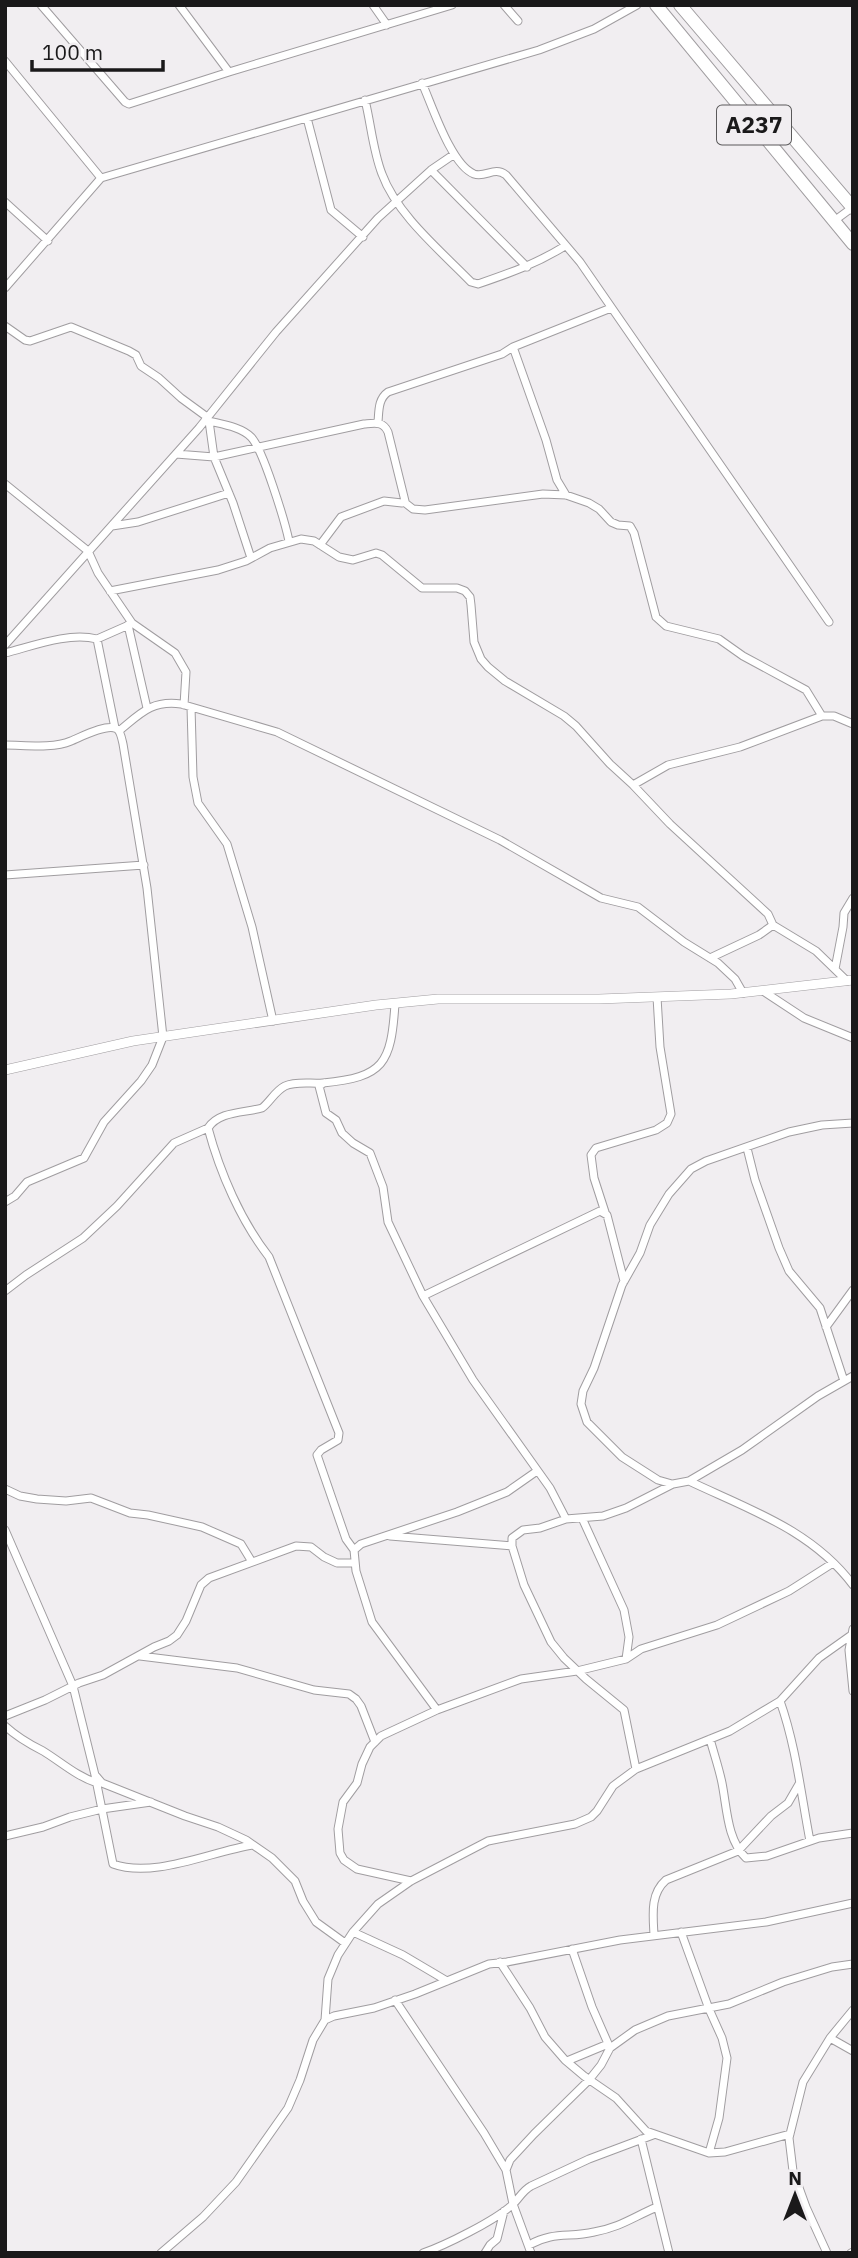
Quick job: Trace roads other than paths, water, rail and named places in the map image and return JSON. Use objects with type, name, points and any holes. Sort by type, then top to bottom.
[{"type":"highway","name":"A237","points":[[656,5],[853,244]]},
{"type":"highway","name":"A237","points":[[680,5],[853,207]]},
{"type":"street","points":[[41,5],[129,104],[452,5]]},
{"type":"street","points":[[179,5],[229,72]]},
{"type":"street","points":[[373,5],[387,25]]},
{"type":"street","points":[[504,5],[518,22]]},
{"type":"street","points":[[5,288],[101,178],[539,50],[594,29],[637,5]]},
{"type":"street","points":[[5,61],[101,178]]},
{"type":"street","points":[[422,83],[453,155],[472,173],[496,170],[506,175],[580,262],[829,622]]},
{"type":"street","points":[[365,100],[381,173],[396,202],[474,283],[527,267],[565,246]]},
{"type":"street","points":[[307,118],[331,210],[363,237]]},
{"type":"street","points":[[7,641],[207,419],[276,332],[378,218],[431,170],[453,155]]},
{"type":"street","points":[[431,170],[527,267]]},
{"type":"street","points":[[5,202],[48,241]]},
{"type":"street","points":[[834,221],[853,207]]},
{"type":"street","points":[[378,422],[380,402],[388,392],[484,360],[611,308]]},
{"type":"street","points":[[5,326],[30,341],[71,327],[129,351],[136,355],[141,366],[207,419],[244,432],[252,438],[275,492],[289,541]]},
{"type":"street","points":[[513,347],[546,440],[557,480],[566,495]]},
{"type":"street","points":[[207,419],[214,457],[251,558]]},
{"type":"street","points":[[176,454],[214,457],[378,422],[386,427],[388,432],[404,502]]},
{"type":"street","points":[[5,484],[88,551],[98,573],[130,624],[147,708]]},
{"type":"street","points":[[113,526],[138,522],[229,493]]},
{"type":"street","points":[[320,545],[341,517],[384,501],[404,502],[413,509],[425,510],[543,494],[566,495],[599,509],[611,522],[630,526],[656,617],[666,626],[728,643],[743,656],[806,690],[822,716]]},
{"type":"street","points":[[110,591],[218,570],[301,538],[314,541],[339,557],[353,560],[376,553],[382,555],[422,588],[457,587],[465,591],[470,597],[474,642],[481,659],[488,667],[576,726],[670,824],[768,914],[773,925],[816,951],[850,980]]},
{"type":"street","points":[[5,653],[57,640],[86,636],[97,639],[130,624]]},
{"type":"street","points":[[130,624],[175,653],[186,671],[193,777],[198,803],[227,844],[252,927],[273,1021]]},
{"type":"street","points":[[5,1202],[15,1196],[27,1182],[84,1158],[104,1122],[152,1065],[163,1037],[144,865],[123,744],[117,730],[97,639]]},
{"type":"street","points":[[5,745],[68,742],[91,732],[117,730],[147,708],[168,702],[277,732],[440,809],[601,898],[638,907],[710,958],[735,979],[743,993]]},
{"type":"street","points":[[633,785],[668,765],[740,747],[822,716],[834,716],[853,724]]},
{"type":"street","points":[[5,875],[144,865]]},
{"type":"street","points":[[835,969],[844,913],[853,898]]},
{"type":"street","points":[[710,958],[759,936],[773,925]]},
{"type":"street","points":[[5,1070],[133,1041],[438,999],[657,997],[743,993],[850,980]]},
{"type":"street","points":[[763,991],[804,1018],[853,1038]]},
{"type":"street","points":[[625,1281],[592,1167],[591,1155],[596,1148],[656,1130],[667,1123],[671,1114],[660,1047],[657,997]]},
{"type":"street","points":[[5,1292],[83,1238],[117,1206],[174,1143],[208,1128],[209,1124],[227,1115],[262,1108],[287,1085],[324,1083],[365,1076],[380,1066],[392,1032],[395,1004]]},
{"type":"street","points":[[324,1083],[319,1086],[326,1113],[335,1120],[342,1133],[370,1153],[383,1187],[388,1222],[423,1296],[480,1391],[550,1488],[566,1519]]},
{"type":"street","points":[[673,1484],[658,1480],[622,1457],[586,1422],[581,1404],[583,1391],[594,1368],[613,1308],[650,1226],[659,1209],[691,1169],[706,1161],[789,1132],[822,1125],[853,1123]]},
{"type":"street","points":[[208,1128],[239,1212],[269,1257],[339,1433],[338,1440],[317,1455],[346,1538],[354,1550],[354,1563],[372,1622],[437,1710]]},
{"type":"street","points":[[747,1148],[755,1180],[789,1272],[820,1308],[844,1381]]},
{"type":"street","points":[[423,1296],[600,1211],[605,1212]]},
{"type":"street","points":[[825,1327],[853,1290]]},
{"type":"street","points":[[636,1769],[624,1710],[578,1671],[551,1642],[524,1585],[512,1538],[523,1531],[566,1519],[603,1516],[626,1508],[673,1484],[689,1481],[742,1450],[818,1396],[853,1376]]},
{"type":"street","points":[[354,1550],[360,1544],[457,1512],[507,1492],[537,1471]]},
{"type":"street","points":[[689,1481],[733,1499],[799,1534],[833,1563],[853,1585]]},
{"type":"street","points":[[5,1489],[20,1496],[37,1499],[66,1501],[91,1498],[130,1513],[202,1527],[241,1544],[252,1562]]},
{"type":"street","points":[[582,1518],[624,1610],[629,1637],[626,1659]]},
{"type":"street","points":[[5,1530],[74,1686],[113,1864],[123,1868],[176,1864],[199,1860],[232,1848],[253,1845]]},
{"type":"street","points":[[384,1536],[512,1546]]},
{"type":"street","points":[[5,1716],[103,1675],[177,1635],[201,1585],[209,1578],[305,1545],[337,1563],[354,1563]]},
{"type":"street","points":[[411,1881],[357,1869],[344,1860],[340,1853],[338,1829],[343,1802],[357,1783],[370,1747],[381,1736],[437,1710],[521,1679],[578,1671],[626,1659],[642,1649],[692,1634],[789,1591],[833,1563]]},
{"type":"street","points":[[852,1632],[853,1691]]},
{"type":"street","points":[[161,2253],[203,2217],[236,2182],[288,2108],[313,2040],[325,2020],[328,1979],[352,1932],[378,1904],[411,1881],[488,1842],[583,1821],[597,1811],[613,1786],[636,1769],[730,1731],[780,1701],[819,1658],[852,1632]]},
{"type":"street","points":[[140,1656],[237,1668],[313,1690],[349,1694],[361,1706],[375,1742]]},
{"type":"street","points":[[780,1701],[791,1733],[810,1841]]},
{"type":"street","points":[[5,1726],[29,1745],[82,1777],[96,1779],[218,1827],[253,1845],[272,1858],[295,1881],[316,1922],[345,1944]]},
{"type":"street","points":[[710,1739],[722,1783],[727,1818],[738,1851],[746,1858],[767,1856],[810,1841],[853,1833]]},
{"type":"street","points":[[654,1936],[653,1907],[659,1887],[666,1880],[738,1851],[771,1816],[788,1803],[799,1784]]},
{"type":"street","points":[[5,1836],[102,1809],[151,1801]]},
{"type":"street","points":[[325,2020],[395,2000],[489,1964],[654,1936],[766,1922],[853,1903]]},
{"type":"street","points":[[352,1932],[403,1955],[447,1982]]},
{"type":"street","points":[[681,1932],[722,2038],[727,2058],[719,2118],[709,2153]]},
{"type":"street","points":[[506,2170],[510,2160],[589,2080],[601,2065],[609,2046],[572,1950]]},
{"type":"street","points":[[500,1962],[545,2037],[589,2080],[616,2098],[646,2131],[709,2153],[725,2152],[790,2134]]},
{"type":"street","points":[[567,2061],[609,2046],[635,2030],[667,2016],[729,2004],[783,1982],[832,1967],[853,1964]]},
{"type":"street","points":[[395,2000],[506,2170],[513,2204],[530,2249],[541,2238],[590,2233],[620,2226],[657,2207]]},
{"type":"street","points":[[827,2253],[793,2171],[790,2134],[803,2082],[830,2038],[853,2010]]},
{"type":"street","points":[[830,2038],[853,2052]]},
{"type":"street","points":[[423,2253],[441,2247],[504,2210],[513,2204],[522,2191],[531,2186],[589,2159],[654,2134]]},
{"type":"street","points":[[641,2140],[668,2253]]},
{"type":"street","points":[[485,2253],[496,2239],[504,2210]]}]
